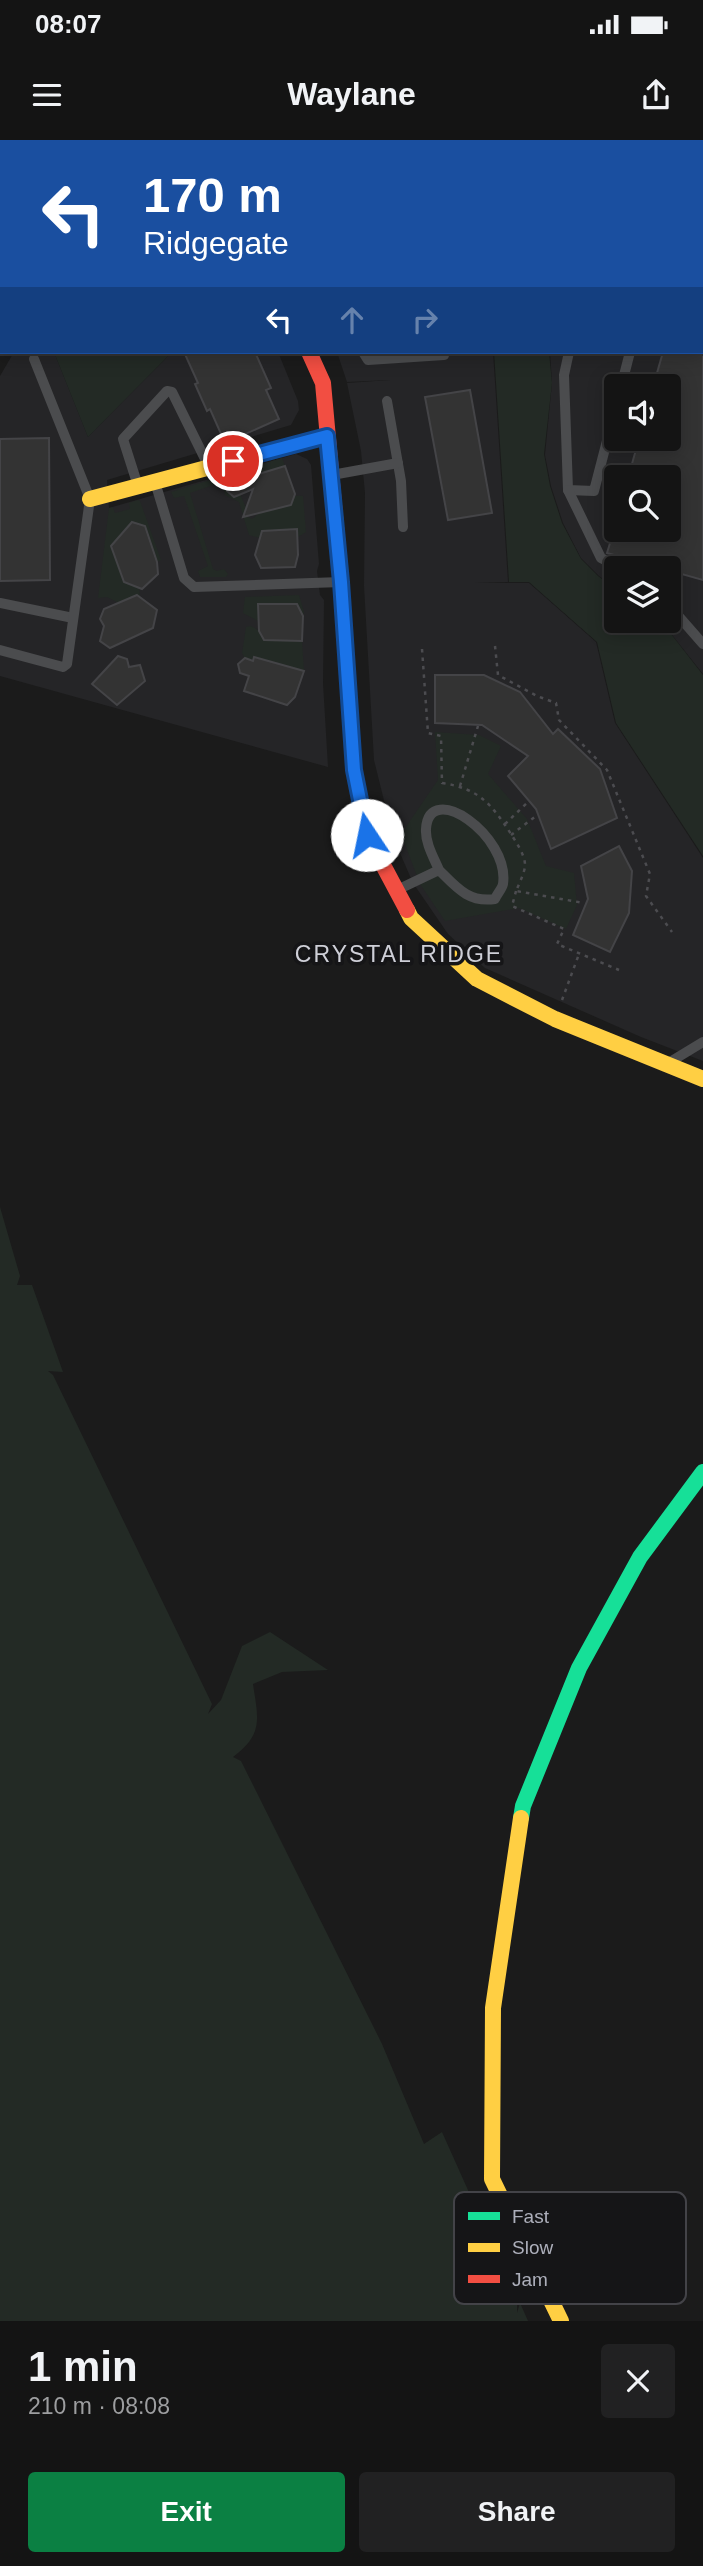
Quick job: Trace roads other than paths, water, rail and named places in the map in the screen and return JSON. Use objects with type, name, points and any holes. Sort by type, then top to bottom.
[{"type":"street","points":[[310,354],[323,383],[354,770],[367,835],[411,918],[477,979],[555,1019],[703,1079]]},
{"type":"street","points":[[90,499],[327,436]]},
{"type":"street","points":[[498,2192],[492,2179],[493,2008],[523,1806],[579,1668],[640,1557],[703,1472]]},
{"type":"street","points":[[553,2304],[561,2321]]},
{"type":"lane","points":[[364,354],[368,360],[444,354]]},
{"type":"lane","points":[[569,354],[564,375],[568,490],[604,560]]},
{"type":"lane","points":[[624,374],[629,354]]},
{"type":"lane","points":[[0,650],[65,666],[90,499],[34,359]]},
{"type":"lane","points":[[138,486],[123,439],[167,391],[172,392],[209,467]]},
{"type":"lane","points":[[387,401],[398,464],[403,527]]},
{"type":"lane","points":[[568,490],[594,491],[604,451]]},
{"type":"lane","points":[[331,475],[398,464]]},
{"type":"lane","points":[[155,481],[184,578],[189,584],[341,582]]},
{"type":"lane","points":[[0,603],[73,618]]},
{"type":"lane","points":[[681,619],[703,644]]},
{"type":"lane","points":[[438,810],[454,811],[470,819],[493,844],[503,886],[495,898],[480,901],[459,890],[439,870],[428,844],[426,828],[429,817],[438,810]]},
{"type":"lane","points":[[396,890],[439,870]]},
{"type":"lane","points":[[666,1064],[703,1042]]},
{"type":"district","name":"CRYSTAL RIDGE","points":[[399,954]]}]
